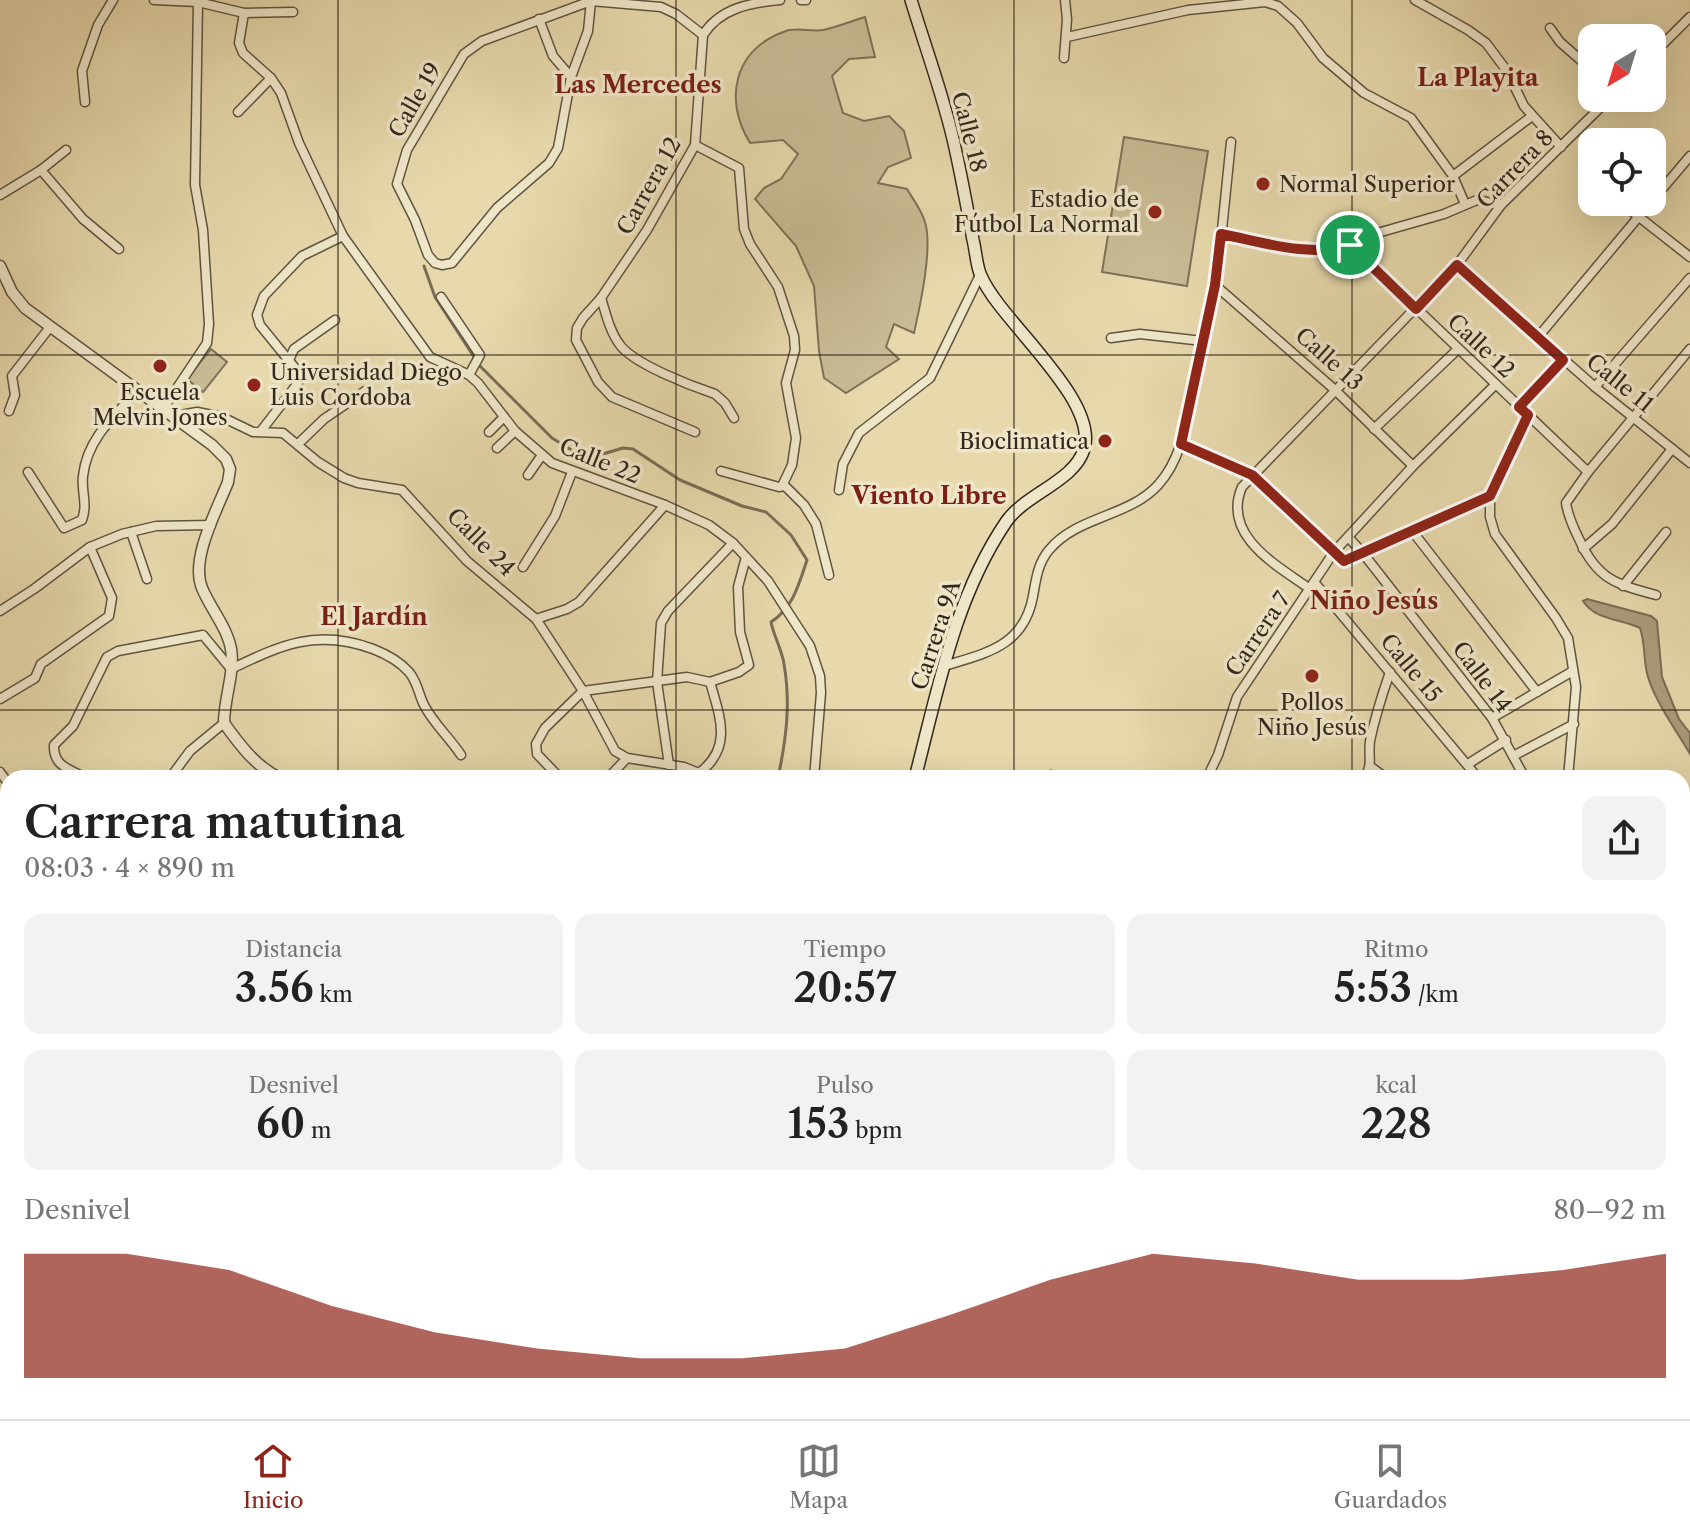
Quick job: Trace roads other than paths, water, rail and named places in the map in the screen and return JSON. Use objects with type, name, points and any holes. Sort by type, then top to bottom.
[{"type":"main road","name":"Calle 18","points":[[911,0],[953,137],[980,275]]},
{"type":"main road","name":"Carrera 9A","points":[[917,770],[944,666],[969,589],[1008,519],[1024,502],[1072,469],[1084,449],[1084,430],[1073,400],[1059,377],[1015,326],[980,275]]},
{"type":"street","points":[[85,102],[82,71],[98,25],[113,0]]},
{"type":"street","points":[[154,0],[198,2],[244,13],[293,12]]},
{"type":"street","points":[[539,19],[553,56],[571,77],[588,31],[591,0]]},
{"type":"street","name":"Calle 19","points":[[571,77],[558,148],[549,163],[497,208],[452,263],[435,263],[428,255],[397,184],[407,150],[464,54],[482,41],[591,0],[661,7],[676,14],[703,35]]},
{"type":"street","points":[[703,35],[723,14],[750,3],[780,0]]},
{"type":"street","points":[[1064,58],[1067,37],[1065,0]]},
{"type":"street","points":[[1415,0],[1486,43],[1507,71],[1518,96],[1532,116],[1561,147]]},
{"type":"street","points":[[163,409],[207,343],[209,324],[203,230],[195,185],[198,2]]},
{"type":"street","points":[[1067,37],[1188,10],[1279,3],[1323,58],[1364,93],[1411,118],[1453,176],[1465,204]]},
{"type":"street","name":"Calle 22","points":[[244,13],[239,43],[243,53],[271,78],[281,93],[299,143],[343,236],[430,357],[469,375],[515,431],[552,463],[665,505],[709,525],[733,543],[768,581],[810,646],[820,676],[815,770]]},
{"type":"street","points":[[1666,41],[1690,17]]},
{"type":"street","points":[[1550,28],[1578,58]]},
{"type":"street","name":"Carrera 12","points":[[695,432],[612,397],[598,382],[576,340],[577,328],[583,318],[601,298],[647,230],[695,145],[703,35]]},
{"type":"street","points":[[238,112],[271,78]]},
{"type":"street","name":"Carrera 8","points":[[1241,520],[1240,494],[1252,475],[1457,265],[1501,205],[1596,112]]},
{"type":"street","points":[[1453,176],[1532,116]]},
{"type":"street","points":[[944,666],[996,650],[1008,642],[1024,624],[1039,567],[1049,550],[1069,532],[1135,503],[1156,488],[1166,475],[1181,444],[1215,285],[1231,142]]},
{"type":"street","points":[[695,145],[739,168],[744,229],[750,244],[778,287],[794,336],[795,350],[786,383],[796,438],[792,465],[783,482],[816,524],[829,575]]},
{"type":"street","points":[[0,195],[41,170],[66,150]]},
{"type":"street","points":[[1666,185],[1690,156]]},
{"type":"street","points":[[41,170],[83,219],[119,249]]},
{"type":"street","points":[[1221,234],[1305,251],[1335,250],[1374,234],[1444,214],[1465,204],[1482,200],[1501,205]]},
{"type":"street","points":[[1538,337],[1639,217],[1690,257]]},
{"type":"street","points":[[261,431],[298,383],[299,373],[260,325],[257,315],[264,296],[302,256],[343,236]]},
{"type":"street","name":"Calle 12","points":[[1350,245],[1588,472]]},
{"type":"street","name":"Calle 11","points":[[1457,265],[1563,360],[1690,463]]},
{"type":"street","points":[[0,266],[12,292],[25,308],[212,445],[226,459],[230,469],[197,566],[200,585],[231,649],[224,723],[190,751],[176,770]]},
{"type":"street","points":[[839,490],[843,464],[859,433],[930,378],[980,275]]},
{"type":"street","points":[[1595,387],[1690,278]]},
{"type":"street","name":"Calle 13","points":[[1215,285],[1335,390],[1413,466]]},
{"type":"street","points":[[441,297],[480,355],[469,375]]},
{"type":"street","points":[[601,298],[612,332],[620,346],[632,357],[715,394],[734,418]]},
{"type":"street","points":[[289,360],[294,349],[335,320]]},
{"type":"street","points":[[9,411],[15,395],[12,376],[50,327]]},
{"type":"street","points":[[1111,338],[1140,334],[1203,341]]},
{"type":"street","points":[[1656,595],[1623,586],[1602,574],[1591,563],[1566,503],[1690,349]]},
{"type":"street","points":[[1374,429],[1457,350]]},
{"type":"street","points":[[1519,407],[1563,360]]},
{"type":"street","name":"Carrera 7","points":[[1211,770],[1237,697],[1334,552],[1413,466],[1495,385]]},
{"type":"street","points":[[28,472],[64,528],[82,520],[86,509],[83,476],[97,434],[138,391]]},
{"type":"street","points":[[298,444],[324,419],[365,391]]},
{"type":"street","name":"Calle 24","points":[[175,416],[197,412],[222,417],[242,429],[283,433],[318,462],[344,478],[393,488],[409,496],[467,561],[536,619],[583,691],[611,747],[627,758]]},
{"type":"street","points":[[1528,415],[1490,496],[1490,517],[1495,534],[1568,638],[1576,687],[1569,770]]},
{"type":"street","points":[[489,432],[504,417]]},
{"type":"street","points":[[497,448],[515,431]]},
{"type":"street","points":[[1181,444],[1252,475],[1344,561],[1490,496]]},
{"type":"street","points":[[1583,549],[1612,524],[1672,449]]},
{"type":"street","points":[[528,475],[542,455]]},
{"type":"street","points":[[721,471],[785,487]]},
{"type":"street","points":[[523,567],[555,516],[572,472]]},
{"type":"street","points":[[536,619],[579,602],[665,505]]},
{"type":"street","name":"Calle 15","points":[[1241,520],[1250,544],[1312,586],[1472,770]]},
{"type":"street","points":[[0,611],[90,547],[156,526],[211,525]]},
{"type":"street","points":[[131,532],[147,579]]},
{"type":"street","points":[[1413,532],[1537,692]]},
{"type":"street","points":[[1623,586],[1666,532]]},
{"type":"street","name":"Calle 14","points":[[1348,537],[1492,718],[1521,770]]},
{"type":"street","points":[[669,765],[657,682],[661,623],[668,611],[733,543]]},
{"type":"street","points":[[0,699],[35,678],[41,664],[109,616],[112,598],[90,547]]},
{"type":"street","points":[[552,770],[541,759],[536,744],[545,728],[583,691],[687,677],[710,682],[739,672],[749,665],[740,632],[738,587],[746,557]]},
{"type":"street","points":[[70,770],[58,764],[53,756],[54,745],[73,726],[107,657],[118,651],[203,635],[219,620]]},
{"type":"street","points":[[203,635],[231,669]]},
{"type":"street","points":[[231,669],[276,648],[311,638],[350,640],[386,654],[406,668],[417,682],[425,708],[461,755]]},
{"type":"street","points":[[1492,718],[1573,671]]},
{"type":"street","points":[[1369,770],[1368,751],[1376,711],[1390,672]]},
{"type":"street","points":[[705,770],[720,748],[717,709],[710,682]]},
{"type":"street","points":[[224,723],[240,745],[267,770]]},
{"type":"street","points":[[1513,756],[1574,724]]},
{"type":"street","points":[[1468,764],[1506,740]]},
{"type":"street","points":[[616,770],[627,758],[683,770]]},
{"type":"street","points":[[1371,767],[1375,770]]},
{"type":"waterway","points":[[424,266],[435,297],[476,360]]},
{"type":"waterway","points":[[479,365],[552,438],[586,459],[623,448],[633,449],[680,480],[742,506],[766,512],[791,535],[807,560],[790,603],[771,622],[783,659],[787,693],[779,770]]},
{"type":"place","name":"Normal Superior","points":[[1263,184]]},
{"type":"place","name":"Estadio de Fútbol La Normal","points":[[1155,212]]},
{"type":"place","name":"Escuela Melvin Jones","points":[[160,366]]},
{"type":"place","name":"Universidad Diego Luis Cordoba","points":[[254,385]]},
{"type":"place","name":"Bioclimatica","points":[[1105,441]]},
{"type":"place","name":"Pollos Niño Jesús","points":[[1312,676]]},
{"type":"district","name":"La Playita","points":[[1478,77]]},
{"type":"district","name":"Las Mercedes","points":[[638,84]]},
{"type":"district","name":"Viento Libre","points":[[929,495]]},
{"type":"district","name":"Niño Jesús","points":[[1374,600]]},
{"type":"district","name":"El Jardín","points":[[374,616]]}]
